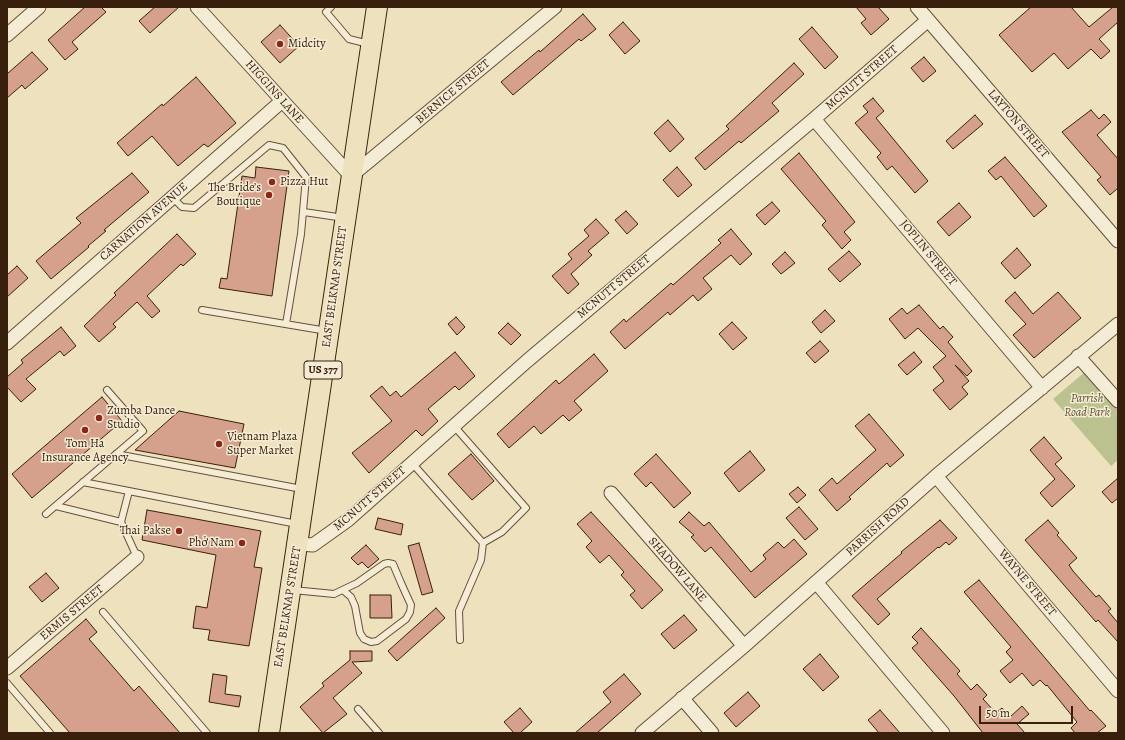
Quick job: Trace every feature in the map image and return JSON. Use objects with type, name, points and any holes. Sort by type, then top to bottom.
[{"type":"main road","name":"EAST BELKNAP STREET","points":[[270,733],[377,7]]},
{"type":"street","points":[[7,35],[39,7]]},
{"type":"street","name":"HIGGINS LANE","points":[[197,7],[351,176]]},
{"type":"street","name":"BERNICE STREET","points":[[351,176],[555,7]]},
{"type":"street","name":"LAYTON STREET","points":[[917,7],[1118,241]]},
{"type":"street","name":"MCNUTT STREET","points":[[299,535],[313,545],[348,520],[527,361],[814,119],[928,20]]},
{"type":"street","name":"CARNATION AVENUE","points":[[7,343],[282,101]]},
{"type":"street","name":"JOPLIN STREET","points":[[814,119],[1042,388]]},
{"type":"street","name":"PARRISH ROAD","points":[[642,733],[744,646],[936,476],[1118,324]]},
{"type":"street","points":[[1078,356],[1118,401]]},
{"type":"street","name":"WAYNE STREET","points":[[936,476],[1118,691]]},
{"type":"street","name":"SHADOW LANE","points":[[611,494],[744,646]]},
{"type":"street","name":"ERMIS STREET","points":[[7,668],[136,557]]},
{"type":"street","points":[[816,582],[943,733]]},
{"type":"street","points":[[682,698],[712,733]]},
{"type":"lane","points":[[331,7],[326,12],[349,38],[371,45]]},
{"type":"lane","points":[[172,197],[182,207],[194,208],[269,145],[283,148],[306,177],[304,212],[286,324]]},
{"type":"lane","points":[[304,212],[345,218]]},
{"type":"lane","points":[[202,310],[329,332]]},
{"type":"lane","points":[[46,514],[143,431],[107,390]]},
{"type":"lane","points":[[454,426],[526,508],[502,532],[483,543]]},
{"type":"lane","points":[[116,454],[306,490]]},
{"type":"lane","points":[[412,463],[483,543],[481,560],[459,612],[460,640]]},
{"type":"lane","points":[[83,482],[129,491],[299,535]]},
{"type":"lane","points":[[129,491],[120,522],[136,557]]},
{"type":"lane","points":[[56,506],[120,522]]},
{"type":"lane","points":[[291,590],[334,594],[384,564],[393,564],[411,605],[410,612],[406,619],[377,641],[371,642],[364,639],[360,633],[355,606],[351,597],[342,590]]},
{"type":"lane","points":[[103,612],[207,733]]},
{"type":"lane","points":[[7,683],[50,733]]},
{"type":"lane","points":[[358,709],[379,733]]},
{"type":"green space","name":"Parrish Road Park","points":[[1086,371],[1118,408],[1118,460],[1111,466],[1053,399]]},
{"type":"building","points":[[85,7],[101,7],[106,12],[72,42],[78,49],[65,60],[48,40]]},
{"type":"building","points":[[155,7],[179,7],[150,33],[139,21]]},
{"type":"building","points":[[856,7],[878,7],[889,19],[871,35],[861,23],[866,19]]},
{"type":"building","points":[[1031,7],[1071,7],[1089,27],[1113,7],[1118,7],[1118,22],[1099,39],[1110,51],[1101,59],[1091,49],[1068,69],[1054,53],[1032,72],[999,35]]},
{"type":"building","points":[[583,14],[596,29],[581,41],[579,39],[513,95],[501,82],[539,50],[540,52]]},
{"type":"building","points":[[623,22],[640,41],[625,54],[609,35]]},
{"type":"building","name":"Midcity","points":[[280,25],[299,46],[280,63],[261,42]]},
{"type":"building","points":[[812,27],[838,57],[825,69],[799,39]]},
{"type":"building","points":[[32,52],[48,69],[25,89],[22,85],[7,98],[7,74]]},
{"type":"building","points":[[924,57],[936,71],[923,82],[911,68]]},
{"type":"building","points":[[794,63],[804,74],[772,103],[779,111],[741,143],[739,141],[705,170],[695,158],[729,129],[726,126]]},
{"type":"building","points":[[196,77],[236,123],[208,147],[204,144],[178,166],[152,136],[128,156],[117,143]]},
{"type":"building","points":[[873,98],[884,111],[876,118],[928,181],[915,193],[892,166],[887,170],[877,157],[881,153],[855,123],[868,112],[863,106]]},
{"type":"building","points":[[1091,110],[1099,119],[1104,114],[1111,122],[1097,135],[1118,159],[1118,188],[1110,195],[1097,180],[1101,177],[1062,132]]},
{"type":"building","points":[[975,115],[983,124],[953,149],[946,141]]},
{"type":"building","points":[[668,120],[684,139],[670,152],[654,133]]},
{"type":"building","points":[[799,153],[855,222],[844,232],[851,240],[842,249],[822,225],[826,221],[781,169]]},
{"type":"building","points":[[1005,157],[1047,206],[1034,217],[1001,176],[996,180],[988,171]]},
{"type":"building","points":[[256,167],[289,171],[272,296],[219,288],[221,278],[227,279],[242,176],[255,178]]},
{"type":"building","points":[[677,167],[692,185],[678,197],[663,180]]},
{"type":"building","points":[[132,173],[149,192],[104,230],[106,231],[88,246],[89,247],[51,279],[36,261],[81,223],[76,218]]},
{"type":"building","points":[[772,202],[780,211],[765,225],[756,215]]},
{"type":"building","points":[[959,203],[971,217],[949,236],[937,222]]},
{"type":"building","points":[[626,211],[638,224],[627,234],[615,220]]},
{"type":"building","points":[[596,219],[609,233],[588,251],[592,255],[571,274],[579,284],[568,294],[552,276],[572,259],[568,254],[589,236],[584,230]]},
{"type":"building","points":[[731,229],[752,254],[740,265],[731,255],[703,278],[712,289],[698,301],[693,295],[670,315],[668,312],[625,349],[610,332],[624,319],[626,322],[671,283],[673,285],[721,243],[718,240]]},
{"type":"building","points":[[177,234],[196,254],[183,266],[181,264],[147,296],[160,311],[152,318],[137,302],[113,324],[116,327],[99,342],[84,326],[116,295],[114,293]]},
{"type":"building","points":[[1017,248],[1031,265],[1015,279],[1001,263]]},
{"type":"building","points":[[849,251],[861,264],[840,282],[828,269]]},
{"type":"building","points":[[785,252],[795,263],[781,274],[772,264]]},
{"type":"building","points":[[17,266],[28,278],[7,297],[7,275]]},
{"type":"building","points":[[1015,292],[1033,314],[1058,292],[1081,318],[1034,358],[1013,335],[1026,324],[1005,301]]},
{"type":"building","points":[[919,305],[940,329],[943,326],[953,337],[948,342],[972,371],[967,376],[955,365],[969,381],[962,387],[968,394],[950,410],[933,390],[944,381],[933,367],[946,356],[918,328],[905,339],[889,319],[902,308],[907,314]]},
{"type":"building","points":[[825,310],[835,321],[821,333],[812,322]]},
{"type":"building","points":[[456,317],[465,327],[457,335],[448,324]]},
{"type":"building","points":[[732,322],[747,338],[733,350],[719,334]]},
{"type":"building","points":[[508,323],[521,335],[511,345],[498,333]]},
{"type":"building","points":[[61,327],[76,346],[64,356],[60,351],[26,379],[36,389],[21,402],[7,387],[7,377],[23,363],[21,360]]},
{"type":"building","points":[[820,341],[829,351],[815,363],[806,353]]},
{"type":"building","points":[[455,352],[475,376],[459,390],[455,386],[428,409],[438,421],[422,436],[416,430],[369,473],[352,453],[392,421],[370,396],[382,386],[390,396],[396,391],[401,397]]},
{"type":"building","points":[[914,352],[922,362],[907,375],[898,365]]},
{"type":"building","points":[[594,354],[608,371],[574,401],[582,410],[569,421],[563,415],[541,434],[534,426],[509,448],[497,434],[556,380],[559,384]]},
{"type":"building","points":[[102,397],[122,421],[32,498],[12,474]]},
{"type":"building","points":[[179,411],[244,424],[235,468],[135,450]]},
{"type":"building","points":[[869,414],[904,455],[890,467],[887,463],[849,497],[851,499],[837,511],[819,490],[832,478],[837,484],[876,450],[855,426]]},
{"type":"building","points":[[1044,437],[1062,458],[1055,464],[1075,486],[1052,507],[1040,493],[1055,479],[1030,450]]},
{"type":"building","points":[[750,451],[765,470],[739,492],[724,473]]},
{"type":"building","points":[[471,454],[494,481],[472,500],[448,474]]},
{"type":"building","points":[[656,454],[691,493],[674,508],[651,482],[646,487],[634,474]]},
{"type":"building","points":[[1118,478],[1118,498],[1112,503],[1102,492]]},
{"type":"building","points":[[798,487],[806,495],[797,503],[789,494]]},
{"type":"building","points":[[799,507],[818,529],[805,540],[786,518]]},
{"type":"building","points":[[147,510],[261,531],[254,567],[262,568],[249,646],[208,640],[210,630],[193,628],[196,606],[207,608],[216,555],[142,540]]},
{"type":"building","points":[[591,512],[663,590],[642,609],[630,595],[635,591],[621,575],[624,572],[609,555],[600,563],[586,547],[592,541],[577,524]]},
{"type":"building","points":[[689,512],[704,526],[709,522],[751,572],[766,559],[763,555],[778,542],[784,548],[794,539],[807,554],[755,598],[711,547],[705,552],[691,537],[694,535],[679,522]]},
{"type":"building","points":[[378,518],[403,524],[401,535],[375,529]]},
{"type":"building","points":[[940,520],[957,538],[949,545],[946,542],[939,548],[938,547],[877,599],[890,614],[878,625],[852,596],[902,553],[901,552]]},
{"type":"building","points":[[1048,520],[1059,533],[1057,535],[1077,558],[1069,565],[1073,571],[1096,597],[1099,595],[1111,609],[1108,611],[1118,623],[1118,642],[1098,620],[1096,622],[1025,540]]},
{"type":"building","points":[[419,543],[433,592],[422,595],[408,546]]},
{"type":"building","points":[[366,545],[379,559],[368,568],[362,562],[358,565],[351,558]]},
{"type":"building","points":[[46,573],[59,588],[42,602],[29,587]]},
{"type":"building","points":[[979,580],[1090,711],[1091,710],[1106,726],[1097,733],[1075,733],[1071,728],[1077,722],[1047,685],[1046,686],[1040,680],[1033,686],[1022,673],[1010,683],[1000,671],[1013,660],[1006,652],[1011,647],[964,592]]},
{"type":"building","points":[[370,595],[391,595],[392,618],[370,618]]},
{"type":"building","points":[[436,608],[445,618],[397,661],[388,651]]},
{"type":"building","points":[[684,615],[697,630],[674,649],[661,634]]},
{"type":"building","points":[[86,619],[97,632],[89,639],[134,691],[139,686],[180,733],[70,733],[20,676]]},
{"type":"building","points":[[921,628],[960,671],[957,674],[971,690],[977,684],[987,695],[983,699],[996,713],[1002,708],[1010,717],[1022,706],[1029,714],[1017,724],[1025,733],[983,733],[954,696],[912,648],[918,643],[912,637]]},
{"type":"building","points":[[350,651],[372,651],[372,661],[352,662],[362,673],[333,698],[347,714],[323,733],[300,707],[324,686],[322,683],[350,660]]},
{"type":"building","points":[[820,654],[839,677],[823,691],[803,669]]},
{"type":"building","points":[[213,674],[227,676],[225,694],[241,696],[239,707],[209,702]]},
{"type":"building","points":[[624,674],[641,694],[597,733],[575,733],[611,702],[603,692]]},
{"type":"building","points":[[748,692],[760,706],[736,727],[724,713]]},
{"type":"building","points":[[520,708],[532,722],[520,733],[514,733],[504,722]]},
{"type":"building","points":[[880,710],[900,733],[879,733],[868,720]]},
{"type":"place","name":"Midcity","points":[[280,44]]},
{"type":"place","name":"Pizza Hut","points":[[272,182]]},
{"type":"place","name":"The Bride’s Boutique","points":[[269,195]]},
{"type":"place","name":"Zumba Dance Studio","points":[[99,418]]},
{"type":"place","name":"Tom Ha Insurance Agency","points":[[85,430]]},
{"type":"place","name":"Vietnam Plaza Super Market","points":[[219,444]]},
{"type":"place","name":"Thai Pakse","points":[[179,531]]},
{"type":"place","name":"Phở Nam","points":[[242,543]]}]
